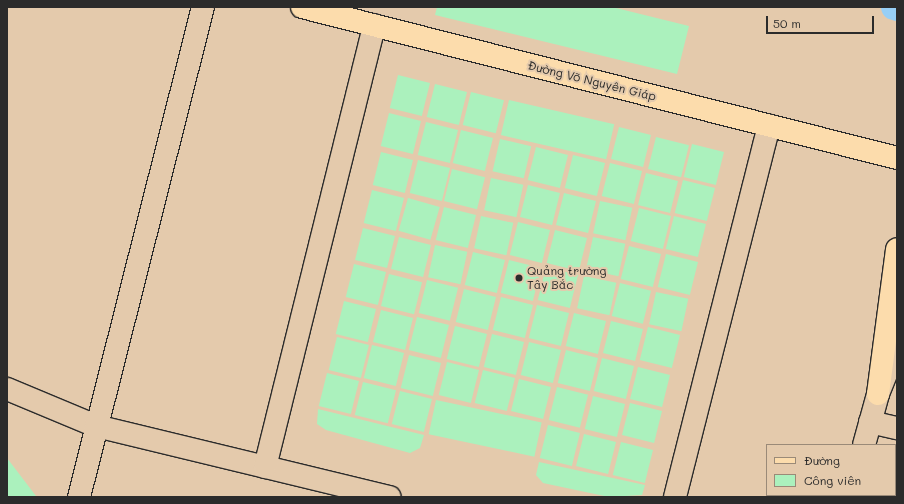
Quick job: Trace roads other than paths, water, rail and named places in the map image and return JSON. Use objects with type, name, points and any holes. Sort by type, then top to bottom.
[{"type":"main road","name":"Đường Võ Nguyên Giáp","points":[[302,7],[769,126],[892,160]]},
{"type":"main road","points":[[878,394],[896,259]]},
{"type":"street","points":[[79,497],[203,7]]},
{"type":"street","points":[[265,467],[374,25]]},
{"type":"street","points":[[675,497],[769,126]]},
{"type":"street","points":[[864,444],[878,394],[897,347]]},
{"type":"street","points":[[7,389],[96,426],[390,497]]},
{"type":"street","points":[[870,422],[897,428]]},
{"type":"place","name":"Quảng trường Tây Bắc","points":[[519,278]]}]
